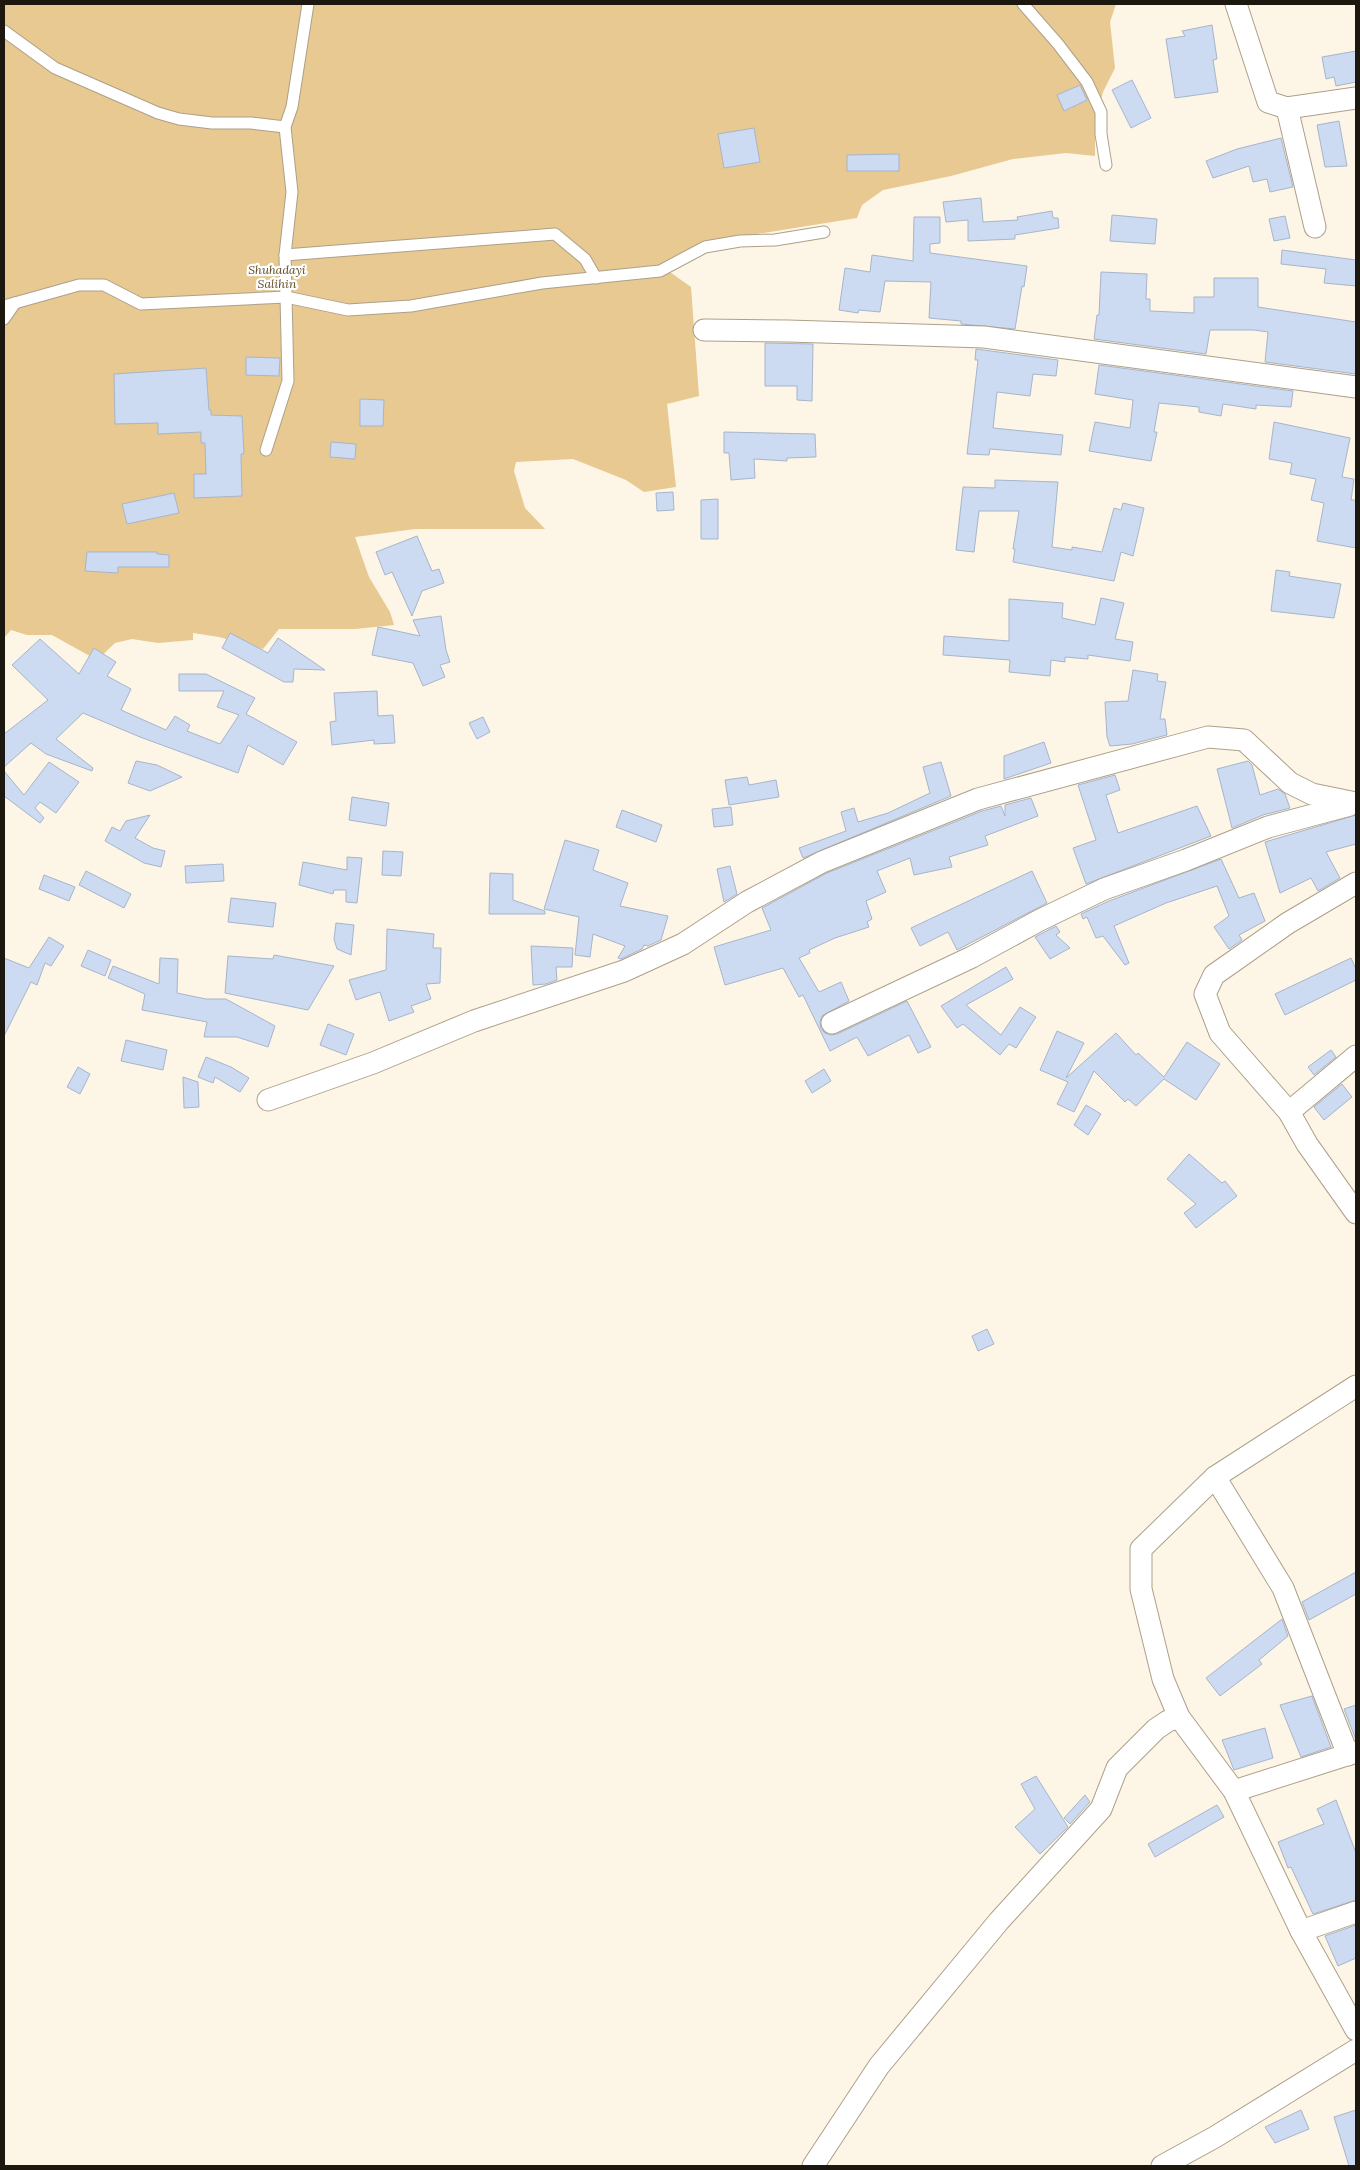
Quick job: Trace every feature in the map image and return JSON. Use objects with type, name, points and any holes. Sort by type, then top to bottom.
[{"type":"street","points":[[1236,4],[1268,102],[1287,108],[1356,98]]},
{"type":"street","points":[[1287,108],[1315,227]]},
{"type":"street","points":[[704,330],[984,337],[1356,387]]},
{"type":"street","points":[[268,1100],[373,1063],[474,1021],[624,971],[683,944],[747,902],[822,862],[978,799],[1152,751],[1208,738],[1244,740],[1290,783],[1312,794],[1356,803]]},
{"type":"street","points":[[832,1023],[972,957],[1040,920],[1104,889],[1186,860],[1268,827],[1356,803]]},
{"type":"street","points":[[1356,883],[1288,923],[1214,975],[1205,994],[1220,1034],[1290,1112],[1307,1144],[1349,1185],[1356,1213]]},
{"type":"street","points":[[1290,1112],[1356,1056]]},
{"type":"street","points":[[1356,1386],[1215,1476],[1141,1549],[1141,1589],[1163,1679],[1179,1717],[1234,1791],[1301,1931],[1356,2030]]},
{"type":"street","points":[[1215,1476],[1283,1588],[1352,1754],[1234,1791]]},
{"type":"street","points":[[814,2166],[879,2066],[999,1921],[1101,1809],[1117,1768],[1156,1729],[1168,1720],[1179,1717]]},
{"type":"street","points":[[1301,1931],[1356,1912]]},
{"type":"street","points":[[1162,2166],[1207,2142],[1356,2050]]},
{"type":"lane","points":[[266,450],[288,381],[285,255],[292,192],[285,127],[292,107],[308,4]]},
{"type":"lane","points":[[1023,4],[1087,82],[1101,112],[1101,134],[1106,165]]},
{"type":"lane","points":[[4,31],[55,68],[158,113],[179,120],[212,124],[251,124],[285,127]]},
{"type":"lane","points":[[4,319],[9,304],[79,285],[104,285],[140,304],[286,296],[348,310],[411,306],[542,283],[660,271],[705,247],[740,241],[775,240],[824,232]]},
{"type":"lane","points":[[285,255],[555,234],[585,259],[596,278]]},
{"type":"green space","name":"Shuhadayi Salihin","points":[[4,4],[1116,4],[1110,22],[1115,68],[1103,92],[1095,121],[1095,156],[1066,153],[1013,159],[951,176],[883,190],[862,205],[857,218],[700,243],[660,265],[691,287],[699,396],[667,404],[676,487],[644,492],[626,480],[573,459],[516,462],[514,471],[525,508],[545,529],[415,529],[355,537],[369,577],[390,612],[394,625],[355,629],[279,629],[263,649],[219,637],[193,633],[193,640],[158,643],[132,639],[115,643],[97,660],[52,635],[27,635],[11,630],[4,638]]},
{"type":"building","points":[[1212,25],[1217,59],[1213,60],[1218,92],[1175,98],[1166,39],[1185,36],[1182,31]]},
{"type":"building","points":[[1356,51],[1356,82],[1336,86],[1334,77],[1326,79],[1322,57]]},
{"type":"building","points":[[1132,80],[1151,118],[1131,128],[1112,90]]},
{"type":"building","points":[[1080,85],[1087,100],[1064,111],[1057,95]]},
{"type":"building","points":[[1339,121],[1347,166],[1325,167],[1317,125]]},
{"type":"building","points":[[754,128],[760,162],[724,168],[718,134]]},
{"type":"building","points":[[1281,138],[1293,187],[1270,192],[1267,179],[1253,182],[1249,166],[1213,178],[1206,161],[1237,149]]},
{"type":"building","points":[[899,154],[899,171],[847,171],[847,155]]},
{"type":"building","points":[[981,198],[983,222],[1018,220],[1017,217],[1052,211],[1053,218],[1058,218],[1059,228],[1015,235],[1015,239],[968,241],[968,220],[946,222],[943,202]]},
{"type":"building","points":[[1112,215],[1157,219],[1155,244],[1110,241]]},
{"type":"building","points":[[1285,216],[1290,238],[1274,241],[1269,219]]},
{"type":"building","points":[[914,217],[940,217],[940,243],[930,244],[930,253],[1027,266],[1015,329],[961,324],[961,321],[929,318],[931,282],[885,281],[880,312],[859,310],[858,313],[839,310],[845,268],[870,272],[872,255],[913,261]]},
{"type":"building","points":[[1282,250],[1356,260],[1356,286],[1324,283],[1326,269],[1281,264]]},
{"type":"building","points":[[1101,272],[1147,274],[1146,299],[1150,299],[1150,311],[1194,313],[1194,297],[1214,297],[1214,278],[1258,278],[1258,307],[1356,322],[1356,374],[1265,362],[1268,332],[1254,330],[1210,330],[1206,354],[1094,339],[1097,315],[1099,315]]},
{"type":"building","points":[[765,343],[813,344],[812,401],[797,400],[797,386],[765,386]]},
{"type":"building","points":[[976,349],[1058,360],[1056,376],[1033,374],[1030,396],[997,392],[993,428],[1063,435],[1061,455],[990,449],[989,455],[967,454],[978,360],[975,360]]},
{"type":"building","points":[[246,357],[280,358],[279,376],[246,375]]},
{"type":"building","points":[[1099,365],[1293,391],[1291,407],[1256,405],[1256,409],[1223,404],[1221,416],[1199,412],[1199,407],[1159,403],[1154,432],[1157,432],[1151,461],[1089,451],[1095,422],[1130,428],[1133,400],[1095,394]]},
{"type":"building","points":[[206,368],[211,415],[242,416],[244,454],[241,454],[242,496],[194,498],[194,474],[206,474],[205,443],[201,443],[201,432],[158,434],[158,423],[115,424],[114,374]]},
{"type":"building","points":[[360,399],[384,400],[383,426],[360,426]]},
{"type":"building","points":[[1274,422],[1350,438],[1342,477],[1354,479],[1351,500],[1356,500],[1356,548],[1317,541],[1324,503],[1311,500],[1316,479],[1290,474],[1292,463],[1269,459]]},
{"type":"building","points":[[724,432],[815,434],[816,457],[787,458],[787,461],[754,459],[755,478],[731,480],[729,453],[724,453]]},
{"type":"building","points":[[331,442],[356,444],[355,459],[330,457]]},
{"type":"building","points":[[995,480],[1058,482],[1052,547],[1072,550],[1072,547],[1102,552],[1114,508],[1121,510],[1123,503],[1144,508],[1133,556],[1121,552],[1114,581],[1013,562],[1015,549],[1013,549],[1019,511],[979,511],[974,552],[956,550],[963,487],[995,488]]},
{"type":"building","points":[[673,492],[674,510],[657,511],[656,493]]},
{"type":"building","points":[[174,493],[179,513],[127,524],[122,504]]},
{"type":"building","points":[[718,499],[718,539],[701,539],[701,500]]},
{"type":"building","points":[[417,536],[432,571],[439,569],[444,583],[422,591],[412,616],[392,572],[385,575],[376,552]]},
{"type":"building","points":[[87,552],[157,552],[157,554],[169,555],[169,567],[118,567],[118,573],[85,571]]},
{"type":"building","points":[[1276,570],[1290,572],[1289,576],[1341,584],[1334,618],[1271,611]]},
{"type":"building","points":[[1101,598],[1124,603],[1115,639],[1133,642],[1130,661],[1088,655],[1088,659],[1065,657],[1065,662],[1051,660],[1050,676],[1009,672],[1010,660],[943,655],[944,636],[1009,641],[1009,599],[1063,603],[1062,618],[1095,625]]},
{"type":"building","points":[[441,616],[446,650],[450,662],[440,665],[445,677],[423,686],[413,663],[372,655],[378,627],[420,636],[413,620]]},
{"type":"building","points":[[230,633],[268,653],[278,638],[325,670],[294,669],[293,682],[284,682],[222,648]]},
{"type":"building","points":[[40,639],[79,674],[94,648],[116,662],[107,676],[131,689],[121,710],[166,730],[175,716],[190,725],[187,731],[220,744],[239,715],[217,707],[224,691],[179,691],[179,674],[206,674],[255,698],[246,714],[297,742],[283,765],[248,745],[238,773],[140,737],[83,713],[56,739],[93,768],[92,771],[46,754],[31,743],[4,767],[4,734],[48,700],[12,665]]},
{"type":"building","points":[[1133,670],[1158,674],[1157,681],[1166,682],[1160,719],[1165,719],[1167,735],[1132,744],[1110,746],[1107,737],[1105,702],[1128,701]]},
{"type":"building","points":[[377,691],[378,716],[393,715],[395,743],[374,744],[374,740],[332,745],[330,722],[336,721],[334,693]]},
{"type":"building","points":[[483,717],[490,732],[477,739],[469,723]]},
{"type":"building","points":[[1044,742],[1051,763],[1004,779],[1004,756]]},
{"type":"building","points":[[136,761],[157,765],[182,777],[150,791],[128,783]]},
{"type":"building","points":[[1248,761],[1252,765],[1260,795],[1278,789],[1285,794],[1290,808],[1263,815],[1232,828],[1217,769]]},
{"type":"building","points":[[49,762],[79,782],[56,813],[40,802],[35,808],[44,818],[40,823],[4,796],[4,771],[24,795]]},
{"type":"building","points":[[941,762],[951,796],[803,858],[799,848],[846,831],[841,812],[854,808],[858,822],[888,813],[930,793],[923,767]]},
{"type":"building","points":[[1115,775],[1120,790],[1106,795],[1118,833],[1197,806],[1211,836],[1086,884],[1073,848],[1096,840],[1078,785]]},
{"type":"building","points":[[747,777],[749,785],[776,780],[779,797],[729,805],[725,780]]},
{"type":"building","points":[[352,797],[389,803],[386,826],[349,820]]},
{"type":"building","points":[[1031,798],[1038,816],[985,836],[988,845],[949,857],[952,867],[914,875],[910,858],[877,871],[886,892],[866,901],[872,919],[867,922],[869,927],[835,938],[809,950],[810,953],[799,958],[819,992],[841,982],[849,1001],[822,1016],[820,1022],[821,1029],[825,1033],[837,1034],[907,1001],[931,1047],[918,1053],[909,1035],[868,1056],[857,1037],[830,1051],[803,995],[799,997],[783,968],[725,985],[714,947],[771,930],[762,908],[827,873],[982,811],[1001,806],[1005,816],[1005,805]]},
{"type":"building","points":[[731,807],[733,825],[714,827],[712,809]]},
{"type":"building","points":[[622,810],[662,825],[656,842],[616,827]]},
{"type":"building","points":[[150,815],[135,838],[153,848],[165,851],[161,867],[144,863],[105,841],[112,827],[120,831],[126,821]]},
{"type":"building","points":[[1356,815],[1356,844],[1326,852],[1340,878],[1318,891],[1311,878],[1280,893],[1265,842]]},
{"type":"building","points":[[565,840],[599,850],[593,870],[628,883],[620,906],[668,916],[661,940],[648,946],[644,945],[642,949],[621,959],[618,958],[625,946],[593,934],[590,957],[575,955],[579,917],[544,909]]},
{"type":"building","points":[[383,851],[403,852],[401,876],[382,875]]},
{"type":"building","points":[[347,857],[362,858],[357,903],[346,902],[346,890],[334,890],[333,894],[299,885],[303,862],[347,870]]},
{"type":"building","points":[[1221,859],[1239,898],[1254,893],[1265,921],[1239,935],[1242,940],[1229,949],[1214,927],[1229,916],[1217,886],[1166,903],[1114,926],[1129,963],[1125,965],[1103,936],[1096,938],[1087,917],[1083,919],[1081,914],[1109,901]]},
{"type":"building","points":[[223,864],[224,881],[186,883],[185,866]]},
{"type":"building","points":[[730,866],[737,894],[724,902],[717,869]]},
{"type":"building","points":[[86,871],[131,894],[124,908],[79,885]]},
{"type":"building","points":[[1032,871],[1047,903],[957,950],[948,932],[920,946],[911,928]]},
{"type":"building","points":[[490,873],[513,874],[513,900],[545,911],[545,914],[489,914]]},
{"type":"building","points":[[44,875],[75,887],[69,901],[39,889]]},
{"type":"building","points":[[231,898],[276,903],[273,927],[228,922]]},
{"type":"building","points":[[336,923],[354,925],[351,955],[337,949],[334,939]]},
{"type":"building","points":[[1056,926],[1060,932],[1056,935],[1070,948],[1050,959],[1035,937]]},
{"type":"building","points":[[387,929],[434,934],[433,948],[441,948],[440,983],[426,984],[431,999],[411,1006],[414,1012],[389,1021],[380,992],[356,1000],[349,980],[386,970]]},
{"type":"building","points":[[49,937],[64,946],[51,966],[45,963],[37,985],[31,982],[4,1036],[4,958],[29,968]]},
{"type":"building","points":[[531,946],[573,948],[572,967],[556,967],[557,980],[546,984],[533,985]]},
{"type":"building","points":[[88,950],[111,960],[105,976],[81,966]]},
{"type":"building","points":[[274,955],[334,966],[308,1010],[225,993],[228,956],[273,959]]},
{"type":"building","points":[[160,958],[178,959],[177,993],[206,999],[226,999],[275,1026],[268,1047],[237,1037],[204,1037],[207,1022],[142,1010],[145,994],[108,978],[113,966],[159,984]]},
{"type":"building","points":[[1351,958],[1356,969],[1356,980],[1285,1015],[1275,994]]},
{"type":"building","points":[[1006,967],[1013,979],[966,1005],[1001,1035],[1020,1007],[1036,1017],[1016,1048],[1009,1044],[1000,1055],[963,1024],[957,1028],[941,1006]]},
{"type":"building","points":[[328,1024],[354,1034],[346,1055],[320,1045]]},
{"type":"building","points":[[1057,1031],[1084,1043],[1066,1078],[1116,1033],[1136,1055],[1138,1053],[1164,1077],[1187,1042],[1220,1064],[1196,1100],[1164,1079],[1136,1106],[1128,1099],[1125,1102],[1094,1071],[1074,1112],[1057,1104],[1068,1082],[1040,1070]]},
{"type":"building","points":[[126,1040],[167,1050],[163,1070],[121,1061]]},
{"type":"building","points":[[1331,1050],[1336,1057],[1314,1075],[1308,1067]]},
{"type":"building","points":[[206,1057],[231,1067],[249,1078],[240,1092],[215,1077],[213,1083],[198,1077]]},
{"type":"building","points":[[78,1067],[90,1074],[80,1094],[67,1087]]},
{"type":"building","points":[[824,1069],[831,1081],[812,1093],[805,1081]]},
{"type":"building","points":[[183,1077],[198,1082],[199,1107],[184,1108]]},
{"type":"building","points":[[1342,1084],[1352,1097],[1324,1120],[1314,1107]]},
{"type":"building","points":[[1086,1105],[1101,1114],[1088,1135],[1074,1125]]},
{"type":"building","points":[[1189,1154],[1222,1183],[1225,1181],[1237,1196],[1196,1228],[1184,1213],[1196,1204],[1167,1179]]},
{"type":"building","points":[[987,1329],[994,1344],[978,1351],[972,1336]]},
{"type":"building","points":[[1356,1572],[1356,1594],[1309,1620],[1302,1602]]},
{"type":"building","points":[[1282,1619],[1288,1636],[1259,1660],[1262,1664],[1220,1696],[1206,1678]]},
{"type":"building","points":[[1312,1696],[1331,1747],[1301,1757],[1280,1705]]},
{"type":"building","points":[[1356,1705],[1356,1740],[1344,1709]]},
{"type":"building","points":[[1265,1728],[1273,1758],[1234,1770],[1222,1740]]},
{"type":"building","points":[[1036,1776],[1068,1827],[1040,1854],[1015,1827],[1035,1809],[1021,1784]]},
{"type":"building","points":[[1085,1795],[1090,1802],[1070,1824],[1064,1818]]},
{"type":"building","points":[[1336,1800],[1356,1853],[1356,1900],[1313,1914],[1291,1867],[1288,1868],[1278,1842],[1324,1824],[1317,1809]]},
{"type":"building","points":[[1217,1805],[1224,1817],[1155,1857],[1148,1844]]},
{"type":"building","points":[[1356,1925],[1356,1958],[1338,1966],[1325,1936]]},
{"type":"building","points":[[1301,2110],[1309,2129],[1275,2143],[1265,2127]]},
{"type":"building","points":[[1356,2110],[1356,2166],[1349,2166],[1334,2117]]}]
